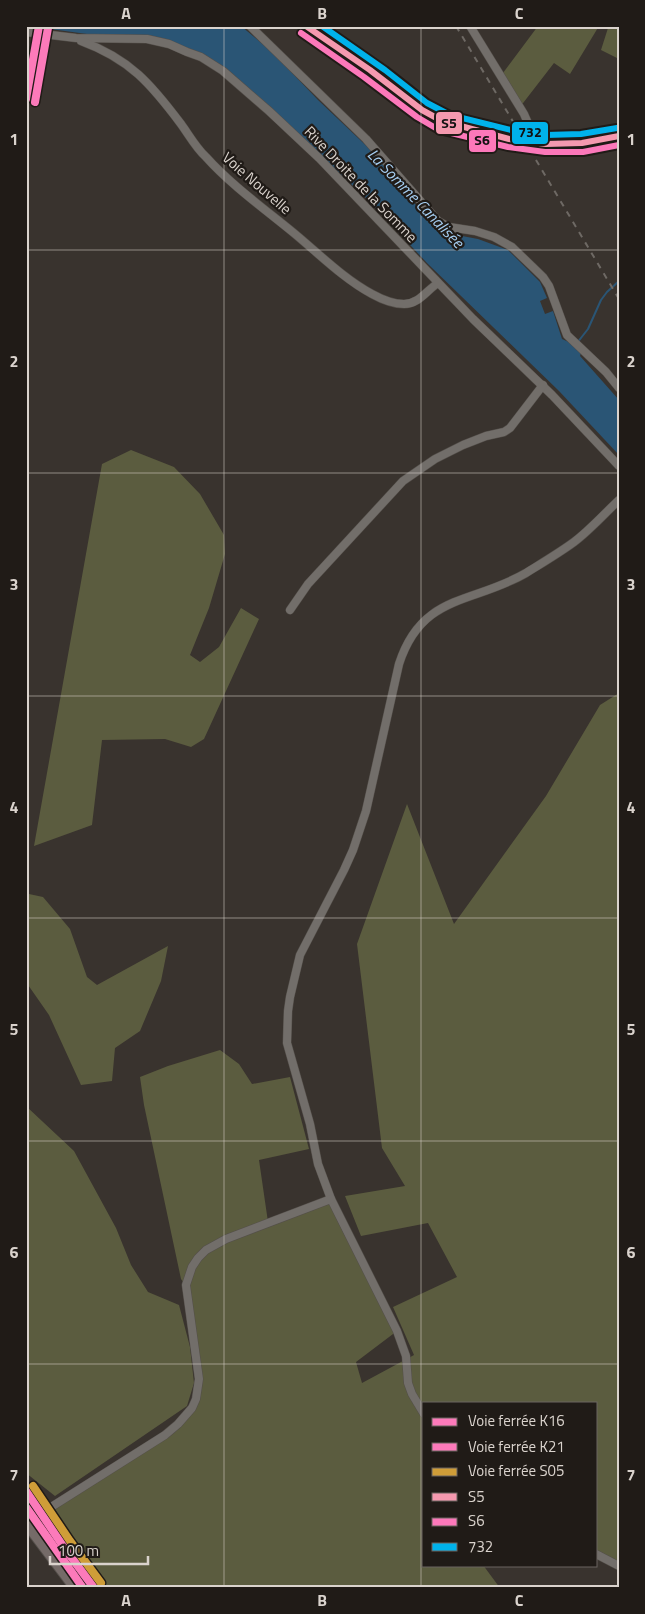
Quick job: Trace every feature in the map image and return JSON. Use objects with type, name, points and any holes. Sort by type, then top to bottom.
[{"type":"main road","points":[[306,26],[343,50],[434,118],[445,123],[498,137],[537,144],[586,142],[619,136]]},
{"type":"main road","points":[[27,1524],[75,1588]]},
{"type":"street","points":[[250,26],[366,138],[438,221],[449,227],[475,231],[494,237],[512,246],[549,286],[568,335],[606,372],[619,388]]},
{"type":"street","points":[[470,26],[524,114],[537,144]]},
{"type":"street","name":"Rive Droite de la Somme","points":[[26,32],[76,38],[146,39],[161,42],[201,58],[223,72],[269,111],[319,158],[473,319],[543,385],[619,466]]},
{"type":"street","name":"Voie Nouvelle","points":[[76,38],[99,47],[141,75],[164,102],[205,157],[356,284],[390,302],[404,304],[414,303],[438,283]]},
{"type":"street","points":[[290,610],[308,584],[403,481],[435,460],[463,445],[486,436],[504,432],[510,428],[543,385]]},
{"type":"street","points":[[422,1411],[408,1383],[406,1356],[396,1331],[331,1199],[318,1164],[310,1124],[287,1043],[288,1011],[292,984],[300,955],[336,886],[360,830],[402,654],[408,641],[424,620],[441,607],[496,587],[524,574],[575,541],[619,500]]},
{"type":"street","points":[[27,1524],[165,1435],[192,1408],[196,1400],[199,1378],[186,1286],[192,1267],[198,1258],[206,1250],[226,1239],[331,1199]]},
{"type":"street","points":[[598,1555],[619,1566]]},
{"type":"green space","points":[[538,26],[599,26],[570,74],[554,63],[520,107],[500,77]]},
{"type":"green space","points":[[606,26],[619,26],[619,59],[601,50],[608,28]]},
{"type":"green space","points":[[131,450],[174,467],[200,494],[224,535],[225,554],[209,608],[190,655],[200,662],[219,647],[241,608],[259,619],[204,739],[191,747],[165,739],[102,740],[92,825],[34,846],[102,464]]},
{"type":"green space","points":[[619,693],[619,1566],[598,1555],[598,1402],[422,1402],[422,1566],[484,1566],[500,1588],[102,1588],[49,1510],[154,1442],[192,1408],[199,1378],[186,1286],[181,1279],[144,1105],[140,1077],[220,1050],[239,1064],[252,1084],[290,1077],[309,1149],[259,1160],[268,1222],[331,1199],[397,1331],[356,1362],[362,1383],[414,1355],[393,1307],[457,1277],[428,1223],[361,1236],[345,1196],[405,1186],[382,1148],[357,944],[407,804],[454,924],[546,796],[600,705]]},
{"type":"green space","points":[[29,894],[43,897],[70,929],[87,977],[97,985],[168,946],[161,981],[140,1031],[115,1048],[112,1081],[81,1085],[49,1015],[26,982],[26,908]]},
{"type":"green space","points":[[27,1107],[74,1151],[116,1228],[131,1265],[148,1292],[179,1305],[190,1347],[194,1383],[187,1406],[55,1496],[26,1473]]},
{"type":"water","points":[[38,26],[241,26],[271,51],[318,100],[376,155],[431,224],[446,233],[478,239],[508,250],[540,282],[547,298],[540,301],[545,314],[553,311],[562,339],[571,343],[581,353],[580,356],[619,400],[619,455],[559,391],[427,263],[368,200],[225,68],[199,53],[144,36],[87,34]]},
{"type":"waterway","points":[[577,343],[588,329],[601,300],[619,281]]},
{"type":"railway","points":[[456,26],[619,299]]},
{"type":"rail line","name":"K16","points":[[26,99],[39,26]]},
{"type":"rail line","name":"K21","points":[[35,102],[48,28]]},
{"type":"rail line","name":"S05","points":[[33,1486],[101,1583]]},
{"type":"rail line","name":"K16","points":[[26,1491],[94,1588]]},
{"type":"rail line","name":"K21","points":[[26,1507],[83,1588]]},
{"type":"transit line","name":"S5","points":[[306,26],[370,70],[422,110],[442,121],[509,139],[546,144],[582,143],[619,136]]},
{"type":"transit line","name":"732","points":[[322,26],[385,70],[427,103],[450,115],[511,130],[546,135],[581,134],[617,128]]},
{"type":"transit line","name":"S6","points":[[301,33],[417,117],[439,130],[508,147],[545,152],[583,152],[619,145]]},
{"type":"water label","name":"La Somme Canalisée","points":[[416,198]]}]
